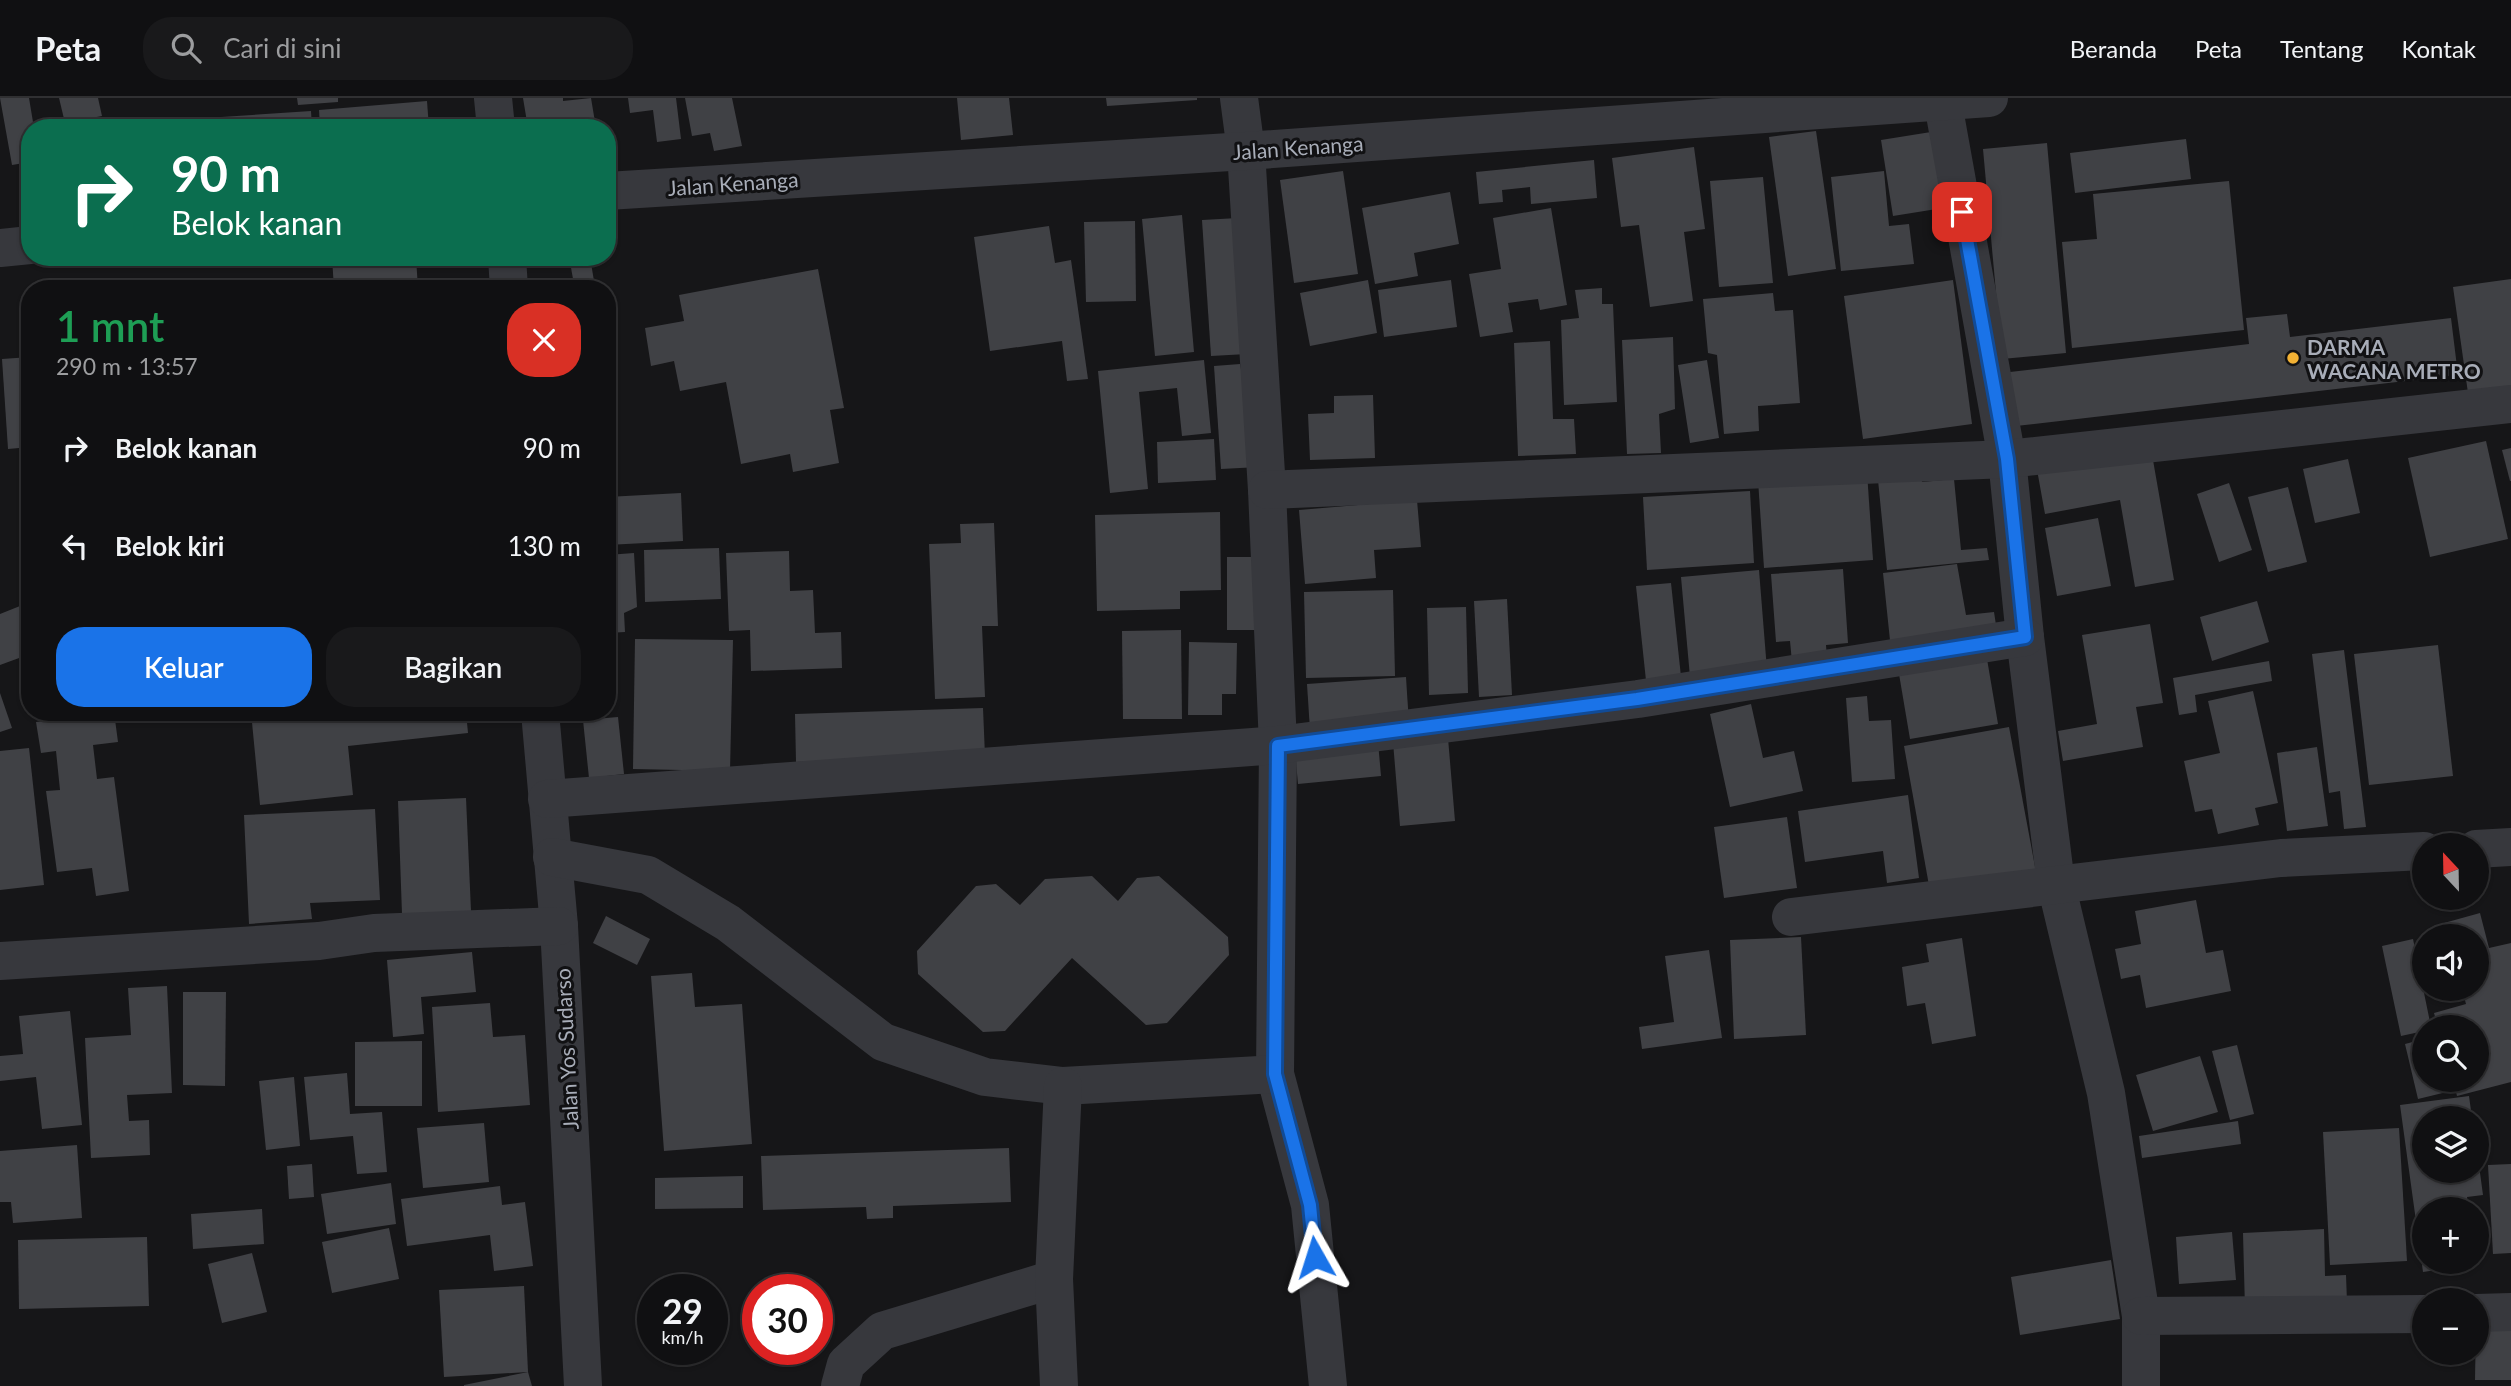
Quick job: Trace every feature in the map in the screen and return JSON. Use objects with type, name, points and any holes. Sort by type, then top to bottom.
[{"type":"street","points":[[493,98],[495,119]]},
{"type":"street","points":[[1239,98],[1246,151],[1267,489],[1278,746],[1275,1074],[1310,1205],[1328,1386]]},
{"type":"street","name":"Jalan Kenanga","points":[[616,190],[1246,151],[1989,98]]},
{"type":"street","points":[[1942,100],[2007,459],[2025,637],[2056,884],[2106,1093],[2141,1316],[2141,1386]]},
{"type":"street","points":[[0,248],[21,246]]},
{"type":"street","points":[[1267,489],[2007,459],[2511,404]]},
{"type":"street","points":[[547,799],[1278,746],[1637,699],[2025,637]]},
{"type":"street","name":"Jalan Yos Sudarso","points":[[541,721],[559,926],[583,1386]]},
{"type":"street","points":[[2489,848],[2511,847]]},
{"type":"street","points":[[1791,917],[2281,858],[2412,852]]},
{"type":"street","points":[[552,857],[648,875],[728,923],[883,1042],[985,1077],[1063,1086],[1275,1074]]},
{"type":"street","points":[[0,961],[319,942],[374,933],[559,926]]},
{"type":"street","points":[[1059,1386],[1054,1279],[1063,1086]]},
{"type":"street","points":[[840,1386],[846,1364],[882,1331],[1054,1279]]},
{"type":"street","points":[[2489,1313],[2511,1312]]},
{"type":"street","points":[[2141,1316],[2412,1314]]},
{"type":"building","points":[[0,98],[29,98],[32,119],[21,119],[21,164],[12,165]]},
{"type":"building","points":[[59,98],[98,98],[102,116],[64,119]]},
{"type":"building","points":[[297,98],[338,98],[338,102],[298,105]]},
{"type":"building","points":[[523,98],[563,98],[563,101],[591,98],[594,119],[526,119]]},
{"type":"building","points":[[628,98],[676,98],[681,139],[657,142],[653,110],[630,113]]},
{"type":"building","points":[[685,98],[732,98],[742,146],[714,151],[710,133],[692,136]]},
{"type":"building","points":[[957,98],[1009,98],[1013,135],[961,140]]},
{"type":"building","points":[[1106,98],[1197,98],[1197,100],[1107,106]]},
{"type":"building","points":[[427,101],[428,119],[320,119],[319,110]]},
{"type":"building","points":[[311,111],[311,119],[190,119]]},
{"type":"building","points":[[1816,131],[1836,269],[1788,276],[1769,137]]},
{"type":"building","points":[[1931,132],[1943,208],[1893,216],[1881,140]]},
{"type":"building","points":[[2186,139],[2191,179],[2075,193],[2070,153]]},
{"type":"building","points":[[2047,143],[2066,353],[2002,359],[1983,149]]},
{"type":"building","points":[[1694,147],[1705,229],[1684,232],[1693,301],[1650,307],[1639,225],[1621,227],[1612,158]]},
{"type":"building","points":[[1594,160],[1597,198],[1531,204],[1530,187],[1502,190],[1503,202],[1479,204],[1476,172]]},
{"type":"building","points":[[1343,171],[1358,274],[1294,283],[1280,180]]},
{"type":"building","points":[[1884,171],[1889,226],[1909,224],[1914,264],[1841,271],[1831,177]]},
{"type":"building","points":[[1763,177],[1773,283],[1719,287],[1710,181]]},
{"type":"building","points":[[2229,181],[2244,330],[2072,348],[2062,242],[2097,239],[2093,194]]},
{"type":"building","points":[[1450,192],[1459,244],[1414,253],[1418,276],[1375,284],[1362,208]]},
{"type":"building","points":[[1551,208],[1567,305],[1540,310],[1538,299],[1508,303],[1513,332],[1480,337],[1469,274],[1501,269],[1493,218]]},
{"type":"building","points":[[1182,215],[1194,352],[1155,356],[1142,219]]},
{"type":"building","points":[[1238,218],[1247,354],[1211,356],[1202,220]]},
{"type":"building","points":[[1135,221],[1136,301],[1086,302],[1084,222]]},
{"type":"building","points":[[1049,226],[1055,263],[1071,260],[1088,379],[1067,381],[1062,341],[990,351],[974,237]]},
{"type":"building","points":[[333,266],[417,266],[417,280],[333,280]]},
{"type":"building","points":[[571,266],[592,266],[594,280],[573,280]]},
{"type":"building","points":[[818,269],[844,408],[830,410],[839,463],[793,472],[790,454],[741,464],[726,382],[680,391],[674,361],[651,366],[645,328],[684,321],[679,295]]},
{"type":"building","points":[[2511,279],[2511,387],[2468,393],[2453,287]]},
{"type":"building","points":[[1368,280],[1377,333],[1310,346],[1300,293]]},
{"type":"building","points":[[1451,280],[1457,327],[1384,337],[1378,290]]},
{"type":"building","points":[[1953,280],[1972,424],[1863,439],[1844,296]]},
{"type":"building","points":[[1602,288],[1602,304],[1613,304],[1617,402],[1564,405],[1561,320],[1579,318],[1575,290]]},
{"type":"building","points":[[1773,293],[1775,311],[1793,310],[1800,403],[1758,406],[1759,431],[1724,434],[1717,355],[1708,353],[1703,299]]},
{"type":"building","name":"DARMA WACANA METRO","points":[[2287,314],[2290,337],[2451,318],[2458,375],[2016,426],[2010,372],[2249,344],[2246,318]]},
{"type":"building","points":[[1673,337],[1675,409],[1659,414],[1661,453],[1627,454],[1622,340]]},
{"type":"building","points":[[1550,341],[1553,419],[1574,419],[1576,454],[1518,456],[1514,343]]},
{"type":"building","points":[[21,358],[21,448],[8,449],[2,359]]},
{"type":"building","points":[[1204,360],[1211,433],[1182,436],[1177,388],[1139,392],[1148,489],[1110,493],[1098,371]]},
{"type":"building","points":[[1707,360],[1719,438],[1690,443],[1678,365]]},
{"type":"building","points":[[1240,364],[1259,467],[1221,469],[1214,366]]},
{"type":"building","points":[[1373,395],[1375,458],[1310,460],[1308,414],[1334,413],[1334,396]]},
{"type":"building","points":[[1214,439],[1216,480],[1158,483],[1157,442]]},
{"type":"building","points":[[2486,441],[2508,539],[2430,557],[2408,458]]},
{"type":"building","points":[[2150,443],[2174,580],[2135,587],[2120,500],[2045,514],[2036,464]]},
{"type":"building","points":[[2511,448],[2511,481],[2510,481],[2502,450]]},
{"type":"building","points":[[2348,459],[2360,513],[2315,523],[2303,469]]},
{"type":"building","points":[[1920,465],[1922,482],[1954,479],[1961,550],[1987,548],[1989,560],[1887,570],[1877,470]]},
{"type":"building","points":[[1867,472],[1873,560],[1764,568],[1758,480]]},
{"type":"building","points":[[2229,483],[2252,550],[2219,562],[2197,494]]},
{"type":"building","points":[[2288,487],[2307,562],[2268,572],[2248,497]]},
{"type":"building","points":[[1750,491],[1754,563],[1647,570],[1643,497]]},
{"type":"building","points":[[681,493],[683,541],[616,545],[616,497]]},
{"type":"building","points":[[1417,500],[1421,547],[1374,550],[1376,578],[1305,584],[1299,510]]},
{"type":"building","points":[[1220,512],[1221,590],[1180,591],[1180,609],[1097,611],[1095,515]]},
{"type":"building","points":[[2098,518],[2111,586],[2057,596],[2045,528]]},
{"type":"building","points":[[994,523],[998,626],[982,626],[985,697],[935,699],[929,544],[961,543],[960,524]]},
{"type":"building","points":[[719,548],[721,599],[645,602],[644,550]]},
{"type":"building","points":[[789,551],[790,591],[813,590],[815,633],[841,632],[842,668],[751,671],[750,630],[729,631],[726,553]]},
{"type":"building","points":[[634,553],[637,607],[624,613],[625,632],[616,632],[616,554]]},
{"type":"building","points":[[1227,557],[1259,557],[1259,630],[1227,630]]},
{"type":"building","points":[[1957,564],[1966,615],[1994,612],[1998,638],[1891,650],[1883,573]]},
{"type":"building","points":[[1843,569],[1848,643],[1826,645],[1827,659],[1792,662],[1790,641],[1776,642],[1771,574]]},
{"type":"building","points":[[1759,570],[1767,670],[1690,677],[1681,577]]},
{"type":"building","points":[[1671,583],[1682,686],[1647,690],[1636,586]]},
{"type":"building","points":[[1393,590],[1395,676],[1306,678],[1304,592]]},
{"type":"building","points":[[1507,599],[1512,695],[1479,697],[1474,601]]},
{"type":"building","points":[[2257,601],[2269,642],[2212,661],[2200,617]]},
{"type":"building","points":[[20,606],[21,609],[21,657],[0,665],[0,614]]},
{"type":"building","points":[[1466,607],[1468,693],[1429,695],[1427,608]]},
{"type":"building","points":[[2150,624],[2163,703],[2136,707],[2143,747],[2063,761],[2058,731],[2097,724],[2082,635]]},
{"type":"building","points":[[1181,630],[1182,719],[1123,719],[1122,631]]},
{"type":"building","points":[[635,639],[733,640],[730,771],[633,769]]},
{"type":"building","points":[[1189,642],[1237,643],[1236,694],[1222,694],[1222,715],[1188,715]]},
{"type":"building","points":[[2438,645],[2453,776],[2369,785],[2354,654]]},
{"type":"building","points":[[2344,650],[2366,827],[2344,829],[2340,791],[2329,793],[2312,654]]},
{"type":"building","points":[[1986,653],[1998,724],[1910,739],[1898,668]]},
{"type":"building","points":[[2269,661],[2272,681],[2195,695],[2197,712],[2179,715],[2173,678]]},
{"type":"building","points":[[1406,677],[1409,724],[1310,730],[1307,684]]},
{"type":"building","points":[[2253,691],[2278,803],[2255,808],[2259,825],[2218,834],[2212,809],[2195,812],[2184,761],[2220,753],[2208,701]]},
{"type":"building","points":[[0,693],[12,728],[0,732]]},
{"type":"building","points":[[1867,696],[1869,721],[1891,720],[1895,779],[1852,782],[1846,698]]},
{"type":"building","points":[[1751,704],[1763,758],[1794,751],[1803,791],[1730,807],[1710,714]]},
{"type":"building","points":[[983,708],[985,756],[796,762],[795,714]]},
{"type":"building","points":[[616,717],[624,774],[589,778],[583,721],[616,721]]},
{"type":"building","points":[[115,721],[118,742],[93,745],[97,779],[114,777],[129,891],[96,896],[92,868],[57,872],[46,791],[60,790],[56,751],[41,753],[36,722]]},
{"type":"building","points":[[252,721],[467,721],[468,733],[348,746],[353,795],[260,805]]},
{"type":"building","points":[[2009,727],[2036,872],[1930,891],[1904,746]]},
{"type":"building","points":[[1448,738],[1455,821],[1400,826],[1393,742]]},
{"type":"building","points":[[1378,742],[1381,776],[1298,784],[1295,751]]},
{"type":"building","points":[[2317,747],[2328,826],[2287,831],[2277,753]]},
{"type":"building","points":[[29,748],[44,885],[0,890],[0,751]]},
{"type":"building","points":[[1908,795],[1919,878],[1887,883],[1883,851],[1805,862],[1798,811]]},
{"type":"building","points":[[466,798],[471,911],[402,914],[398,801]]},
{"type":"building","points":[[375,809],[380,900],[310,903],[312,919],[249,924],[244,815]]},
{"type":"building","points":[[1787,817],[1797,888],[1724,898],[1714,827]]},
{"type":"building","points":[[1092,876],[1118,901],[1137,878],[1159,876],[1228,937],[1229,955],[1167,1023],[1146,1025],[1072,958],[1005,1031],[983,1032],[918,974],[917,951],[976,886],[996,884],[1020,905],[1045,879]]},
{"type":"building","points":[[2196,900],[2206,953],[2223,950],[2231,991],[2146,1008],[2140,975],[2121,979],[2115,949],[2141,944],[2135,911]]},
{"type":"building","points":[[2480,913],[2483,924],[2444,924]]},
{"type":"building","points":[[606,916],[650,939],[637,965],[593,943]]},
{"type":"building","points":[[1801,937],[1806,1035],[1734,1039],[1730,940]]},
{"type":"building","points":[[1962,938],[1976,1036],[1932,1044],[1925,1003],[1907,1006],[1902,967],[1929,962],[1926,944]]},
{"type":"building","points":[[2412,939],[2412,1001],[2426,1001],[2429,1015],[2412,1015],[2412,1034],[2401,1036],[2382,946]]},
{"type":"building","points":[[2511,943],[2511,1082],[2489,1088],[2489,1015],[2435,1015],[2466,1004],[2465,1001],[2489,1001],[2489,948]]},
{"type":"building","points":[[1709,950],[1722,1038],[1642,1049],[1639,1027],[1674,1022],[1665,956]]},
{"type":"building","points":[[472,952],[476,992],[421,997],[424,1034],[393,1037],[387,960]]},
{"type":"building","points":[[692,973],[695,1007],[742,1004],[752,1144],[664,1151],[651,976]]},
{"type":"building","points":[[167,986],[172,1093],[127,1095],[129,1121],[149,1120],[150,1155],[91,1158],[85,1038],[131,1035],[128,988]]},
{"type":"building","points":[[183,992],[226,992],[225,1086],[183,1085]]},
{"type":"building","points":[[490,1003],[493,1037],[525,1035],[530,1105],[438,1112],[432,1007]]},
{"type":"building","points":[[70,1011],[82,1125],[42,1129],[36,1077],[0,1081],[0,1056],[23,1054],[19,1016]]},
{"type":"building","points":[[422,1041],[422,1106],[355,1106],[355,1042]]},
{"type":"building","points":[[2412,1042],[2412,1074],[2405,1044]]},
{"type":"building","points":[[2237,1045],[2254,1114],[2230,1120],[2212,1051]]},
{"type":"building","points":[[2200,1056],[2218,1112],[2153,1131],[2136,1075]]},
{"type":"building","points":[[347,1073],[350,1114],[382,1112],[387,1172],[357,1174],[353,1136],[310,1140],[304,1077]]},
{"type":"building","points":[[294,1077],[300,1146],[266,1150],[259,1081]]},
{"type":"building","points":[[2416,1092],[2447,1092],[2418,1099]]},
{"type":"building","points":[[2456,1092],[2472,1092],[2457,1096]]},
{"type":"building","points":[[2469,1096],[2470,1106],[2412,1106],[2412,1183],[2481,1183],[2483,1195],[2413,1197],[2400,1105]]},
{"type":"building","points":[[2238,1121],[2241,1144],[2142,1158],[2139,1136]]},
{"type":"building","points":[[484,1123],[489,1182],[423,1188],[417,1128]]},
{"type":"building","points":[[2399,1128],[2407,1261],[2330,1265],[2323,1132]]},
{"type":"building","points":[[77,1145],[82,1218],[13,1223],[11,1202],[0,1202],[0,1151]]},
{"type":"building","points":[[1009,1148],[1011,1202],[893,1206],[893,1218],[867,1219],[866,1207],[763,1210],[761,1156]]},
{"type":"building","points":[[312,1164],[314,1197],[289,1199],[287,1166]]},
{"type":"building","points":[[2511,1164],[2511,1253],[2493,1254],[2489,1165]]},
{"type":"building","points":[[743,1176],[743,1208],[655,1209],[655,1178]]},
{"type":"building","points":[[391,1183],[396,1224],[327,1234],[321,1194]]},
{"type":"building","points":[[500,1186],[502,1205],[525,1202],[533,1266],[494,1271],[490,1235],[407,1246],[401,1199]]},
{"type":"building","points":[[262,1209],[264,1244],[193,1249],[191,1214]]},
{"type":"building","points":[[389,1228],[399,1279],[332,1293],[322,1242]]},
{"type":"building","points":[[2324,1229],[2325,1276],[2346,1275],[2347,1302],[2245,1309],[2243,1233]]},
{"type":"building","points":[[2232,1232],[2236,1280],[2179,1284],[2176,1237]]},
{"type":"building","points":[[147,1237],[149,1306],[19,1309],[18,1240]]},
{"type":"building","points":[[252,1253],[267,1312],[222,1323],[208,1264]]},
{"type":"building","points":[[2111,1260],[2120,1319],[2020,1335],[2011,1277]]},
{"type":"building","points":[[524,1286],[528,1372],[444,1377],[439,1290]]},
{"type":"building","points":[[2489,1321],[2511,1321],[2511,1380],[2475,1380],[2475,1365],[2489,1365]]},
{"type":"building","points":[[528,1372],[532,1386],[464,1386],[464,1385]]},
{"type":"place","name":"DARMA WACANA METRO","points":[[2293,358]]},
{"type":"route","points":[[1315,1257],[1310,1205],[1275,1074],[1278,746],[1637,699],[2025,637],[2007,459],[1962,212]]}]
